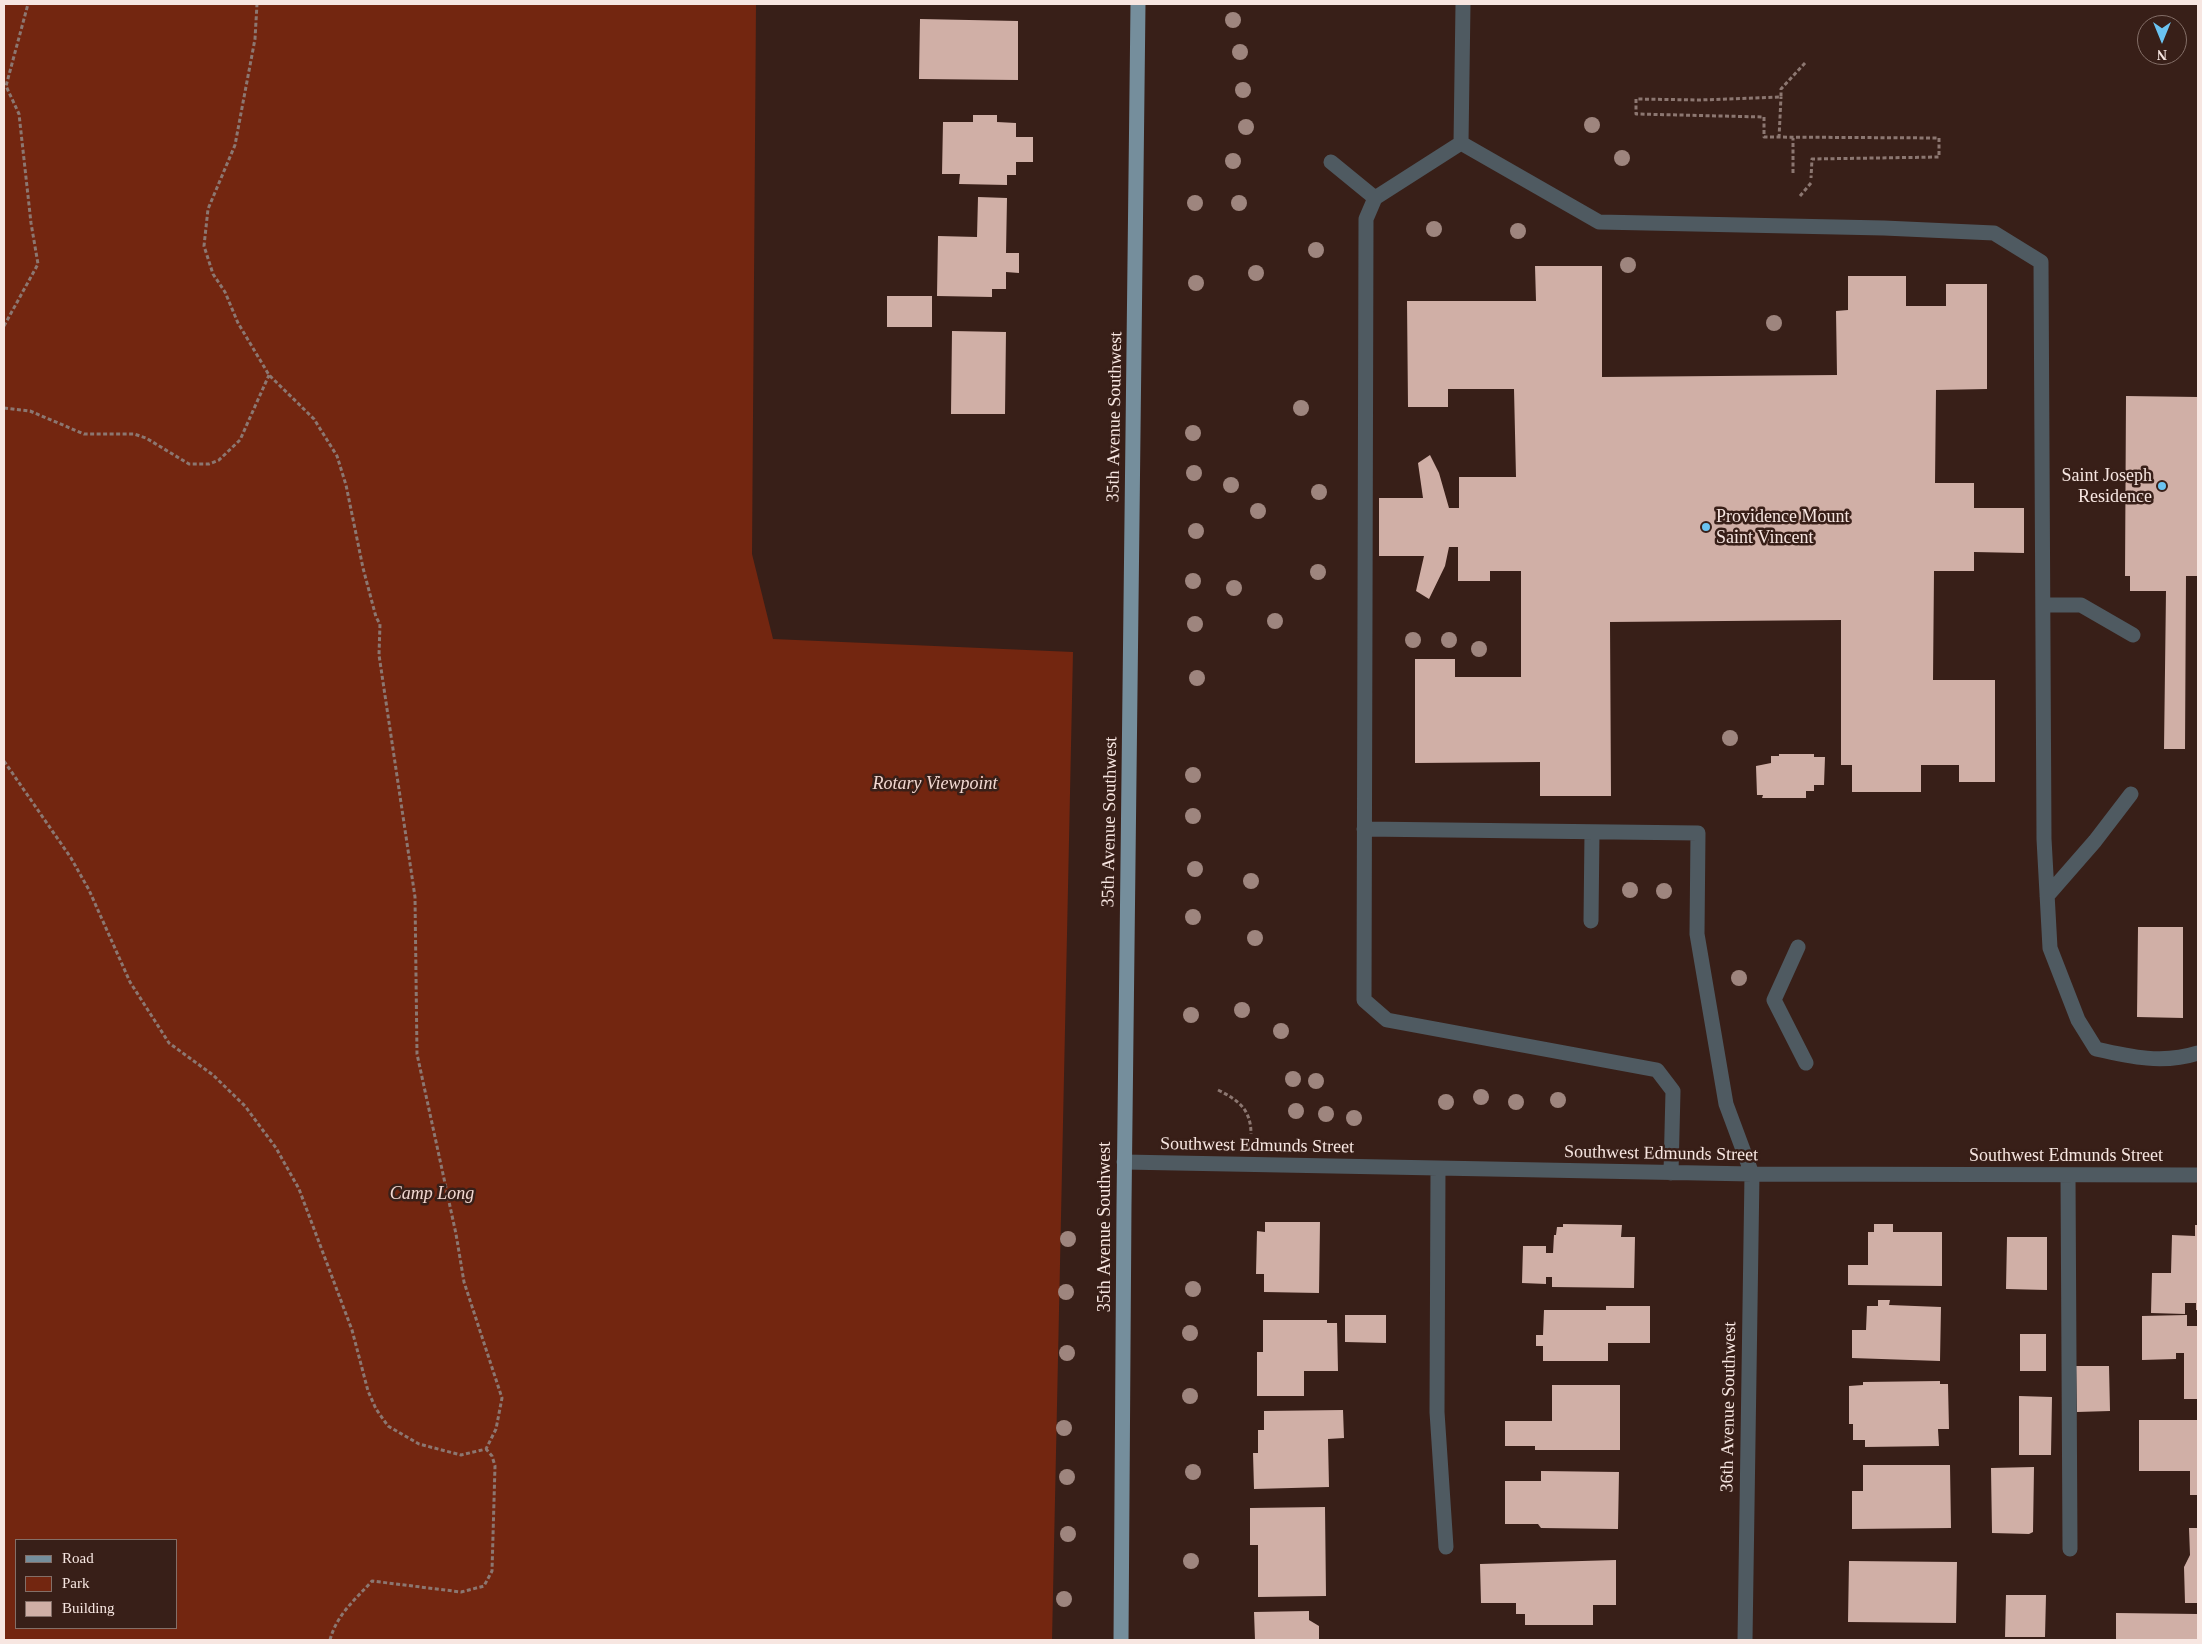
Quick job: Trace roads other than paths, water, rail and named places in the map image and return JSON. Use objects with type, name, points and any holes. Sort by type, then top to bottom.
[{"type":"main road","name":"35th Avenue Southwest","points":[[1122,1640],[1124,1162],[1138,4]]},
{"type":"street","points":[[1460,143],[1463,4]]},
{"type":"street","points":[[1460,143],[1375,198],[1366,219],[1364,1000],[1387,1020],[1657,1070],[1673,1090],[1671,1173]]},
{"type":"street","points":[[1460,143],[1599,222],[1884,228],[1994,234],[2041,262],[2044,839],[2050,948],[2078,1020],[2096,1049],[2142,1060],[2185,1058],[2198,1053]]},
{"type":"street","points":[[1331,162],[1375,198]]},
{"type":"street","points":[[2043,605],[2081,605],[2133,635]]},
{"type":"street","points":[[2047,896],[2095,841],[2131,794]]},
{"type":"street","points":[[1364,829],[1698,834],[1697,934],[1700,953],[1726,1104],[1752,1174]]},
{"type":"street","points":[[1591,921],[1592,832]]},
{"type":"street","points":[[1798,947],[1774,1000],[1806,1063]]},
{"type":"street","name":"Southwest Edmunds Street","points":[[1124,1162],[1752,1174],[2198,1175]]},
{"type":"street","points":[[1438,1169],[1437,1412],[1446,1547]]},
{"type":"street","name":"36th Avenue Southwest","points":[[1745,1640],[1752,1174]]},
{"type":"street","points":[[2068,1175],[2070,1549]]},
{"type":"place","name":"Saint Joseph Residence","points":[[2162,486]]},
{"type":"place","name":"Providence Mount Saint Vincent","points":[[1706,527]]},
{"type":"park label","name":"Rotary Viewpoint","points":[[935,784]]},
{"type":"park label","name":"Camp Long","points":[[432,1194]]}]
